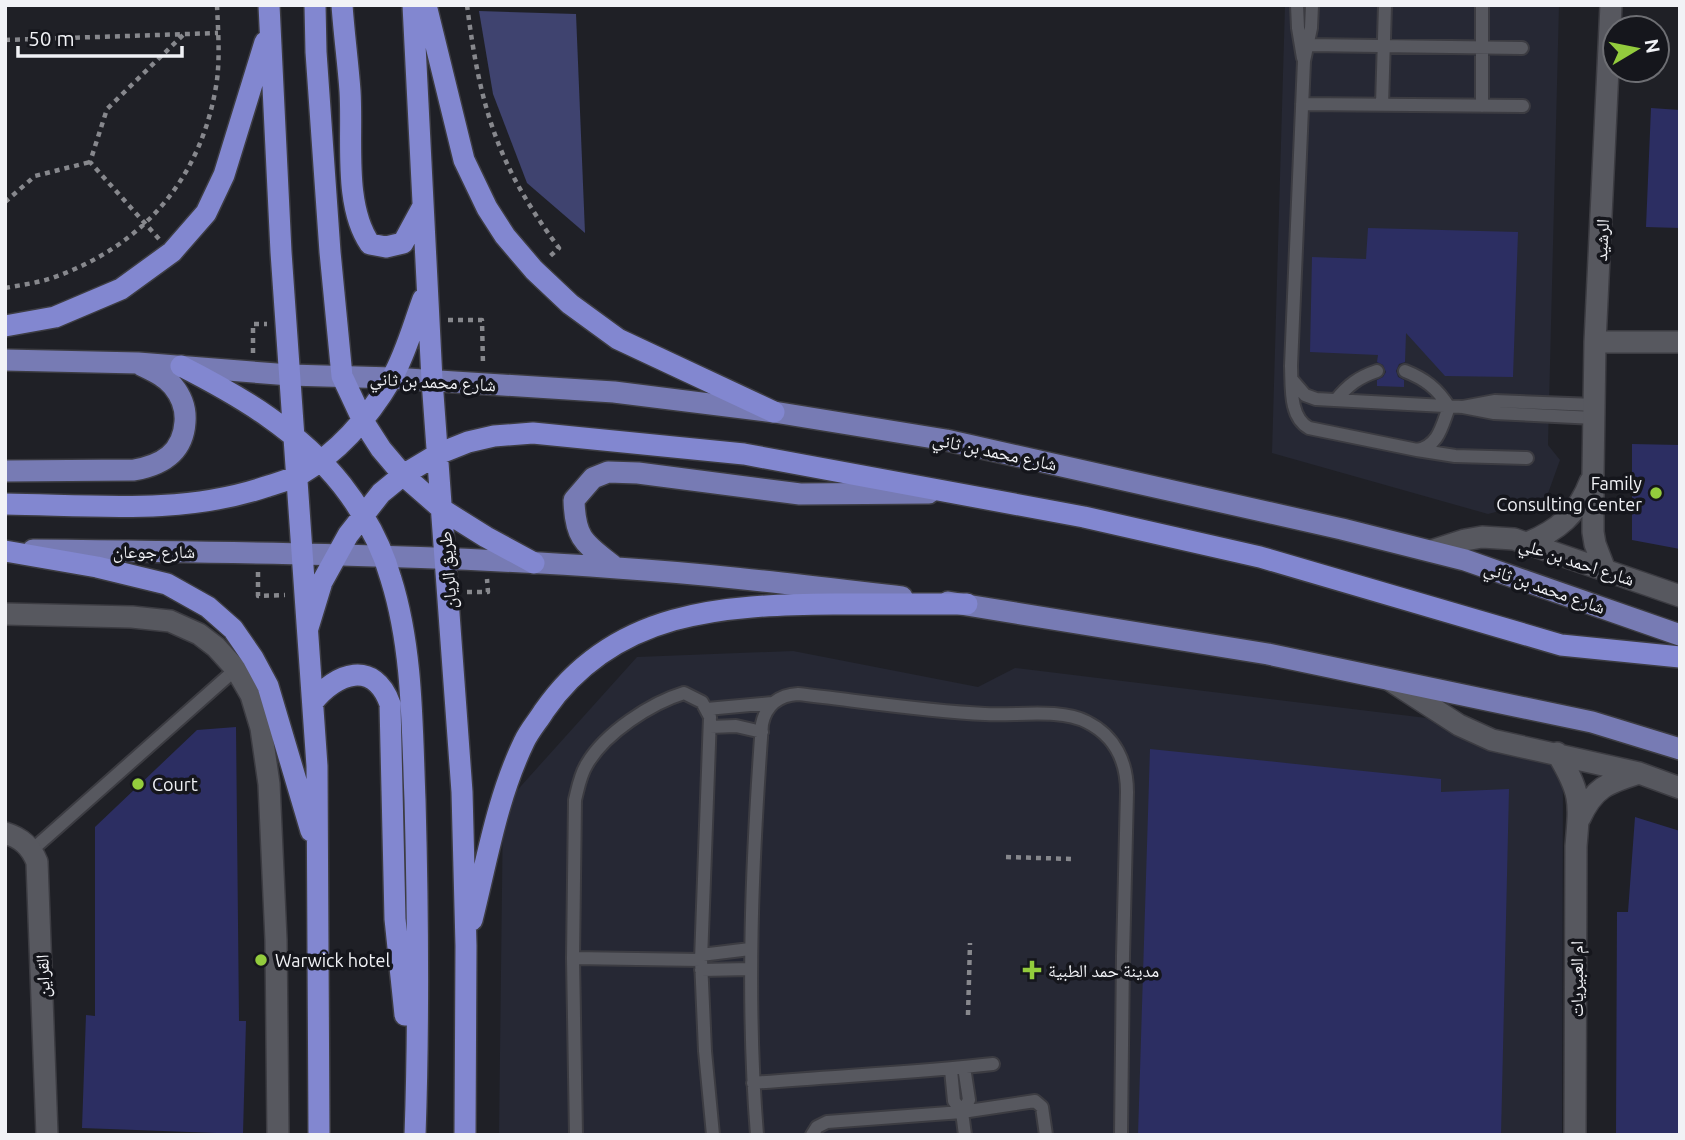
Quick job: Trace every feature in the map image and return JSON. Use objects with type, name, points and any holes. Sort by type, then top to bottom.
[{"type":"highway","points":[[269,5],[285,323],[313,702],[319,856],[319,1135]]},
{"type":"highway","points":[[315,5],[330,252],[342,376],[363,421],[403,475],[443,510],[534,563]]},
{"type":"highway","points":[[342,5],[350,92],[355,211],[361,231],[370,244],[386,247],[403,243],[422,208]]},
{"type":"highway","name":"طريق الريان","points":[[413,5],[432,380],[462,780],[466,946],[465,1135]]},
{"type":"highway","points":[[426,5],[464,160],[505,236],[570,304],[618,339],[774,412]]},
{"type":"highway","points":[[5,326],[55,317],[121,289],[172,252],[206,213],[224,175],[270,27]]},
{"type":"highway","points":[[5,504],[161,506],[206,502],[247,494],[298,476],[321,461],[363,421],[392,378],[407,348],[427,290]]},
{"type":"highway","points":[[181,366],[226,389],[294,435],[321,461],[343,486],[362,514],[383,558],[398,603],[407,665],[413,751],[418,900],[415,1128]]},
{"type":"highway","points":[[308,628],[322,582],[336,556],[362,514],[381,493],[403,475],[438,454],[468,442],[494,436],[533,433],[744,454],[1084,517],[1260,557],[1561,645],[1680,657]]},
{"type":"highway","points":[[5,550],[97,567],[167,584],[208,607],[233,629],[268,686],[319,856]]},
{"type":"highway","points":[[466,946],[507,781],[525,739],[554,698],[578,671],[609,648],[663,621],[717,609],[775,604],[967,604]]},
{"type":"highway","points":[[313,702],[335,681],[356,675],[369,677],[379,683],[390,704],[395,919],[415,1128]]},
{"type":"main road","points":[[5,360],[138,363],[289,374]]},
{"type":"main road","points":[[5,471],[134,470],[152,467],[168,459],[178,449],[184,433],[186,414],[181,398],[173,385],[138,363]]},
{"type":"main road","name":"شارع محمد بن ثاني","points":[[289,374],[614,392],[774,412],[946,440],[1342,529],[1465,560],[1680,635]]},
{"type":"main road","points":[[616,568],[582,541],[574,519],[574,500],[593,478],[608,472],[638,472],[800,494],[952,493]]},
{"type":"main road","name":"شارع جوعان","points":[[5,550],[166,550],[303,555]]},
{"type":"main road","points":[[303,555],[616,568],[967,604],[1193,640],[1592,722],[1680,749]]},
{"type":"street","name":"الرشيد","points":[[1605,570],[1593,532],[1593,474],[1595,342],[1611,5]]},
{"type":"street","points":[[1595,342],[1680,342]]},
{"type":"street","name":"الرشيد","points":[[1527,543],[1545,536],[1562,524],[1581,501],[1593,474]]},
{"type":"street","name":"شارع احمد بن علي","points":[[1431,551],[1482,537],[1514,539],[1680,596]]},
{"type":"street","points":[[5,614],[132,617],[170,621],[208,640],[236,669],[251,695],[261,728],[269,784],[276,940],[278,1135]]},
{"type":"street","points":[[1391,681],[1474,733],[1509,744],[1639,773],[1680,788]]},
{"type":"street","name":"ام العبيريات","points":[[1557,753],[1572,778],[1579,800],[1576,846],[1575,1135]]},
{"type":"street","name":"ام العبيريات","points":[[1578,823],[1589,799],[1610,783],[1639,773]]},
{"type":"street","points":[[5,833],[22,841],[32,850]]},
{"type":"street","name":"القراين","points":[[32,850],[37,863],[47,1135]]},
{"type":"lane","points":[[1297,5],[1304,61]]},
{"type":"lane","points":[[1312,5],[1304,61],[1292,377],[1294,407],[1301,424],[1308,428],[1455,456],[1527,458]]},
{"type":"lane","points":[[1382,105],[1385,5]]},
{"type":"lane","points":[[1482,5],[1482,106]]},
{"type":"lane","points":[[1308,45],[1522,48]]},
{"type":"lane","points":[[1302,104],[1523,106]]},
{"type":"lane","points":[[1336,400],[1354,382],[1377,371]]},
{"type":"lane","points":[[1405,371],[1423,378],[1438,391],[1449,407]]},
{"type":"lane","points":[[1292,377],[1297,388],[1316,399],[1449,407],[1495,401],[1595,412]]},
{"type":"lane","points":[[1417,450],[1429,446],[1438,438],[1449,407]]},
{"type":"lane","points":[[32,850],[236,669]]},
{"type":"lane","points":[[576,1135],[573,958],[575,800],[586,765],[597,749],[643,710],[684,693],[697,697],[707,709],[710,727],[701,962],[705,1051],[713,1135]]},
{"type":"lane","points":[[707,709],[772,703],[788,695],[798,694],[960,712],[1055,714],[1084,720],[1108,737],[1124,763],[1127,785],[1121,1135]]},
{"type":"lane","points":[[757,1135],[750,949],[762,732],[764,717],[772,703]]},
{"type":"lane","points":[[710,727],[736,726],[762,732]]},
{"type":"lane","points":[[701,962],[750,949]]},
{"type":"lane","points":[[573,958],[701,962],[751,969]]},
{"type":"lane","points":[[753,1083],[993,1064]]},
{"type":"lane","points":[[958,1068],[969,1100],[962,1112],[965,1135]]},
{"type":"lane","points":[[812,1135],[817,1127],[827,1122],[962,1112],[1035,1101],[1042,1107],[1046,1135]]},
{"type":"path","points":[[5,288],[50,279],[90,263],[125,242],[170,197],[189,169],[208,120],[217,78],[217,5]]},
{"type":"path","points":[[467,5],[484,106],[495,138],[510,173],[536,217],[559,248]]},
{"type":"path","points":[[5,40],[218,33]]},
{"type":"path","points":[[90,162],[107,108],[184,34]]},
{"type":"path","points":[[90,162],[144,225],[172,252]]},
{"type":"path","points":[[5,202],[34,176],[90,162]]},
{"type":"path","points":[[429,321],[482,320],[483,383]]},
{"type":"path","points":[[254,371],[253,324],[285,323]]},
{"type":"path","points":[[257,553],[258,596],[305,595]]},
{"type":"path","points":[[448,592],[488,592],[487,562]]},
{"type":"path","points":[[1006,856],[1073,859]]},
{"type":"path","points":[[968,1015],[970,943]]},
{"type":"shaded area","points":[[1285,5],[1559,5],[1548,445],[1560,460],[1546,499],[1488,514],[1272,453]]},
{"type":"shaded area","points":[[479,11],[576,14],[585,233],[527,183],[493,94]]},
{"type":"shaded area","name":"مدينة حمد الطبية","points":[[793,651],[978,687],[1015,668],[1476,724],[1530,746],[1563,772],[1562,1135],[499,1135],[503,806],[637,657]]},
{"type":"building","points":[[1651,108],[1680,110],[1680,228],[1646,227]]},
{"type":"building","points":[[1368,228],[1518,232],[1513,377],[1445,376],[1406,333],[1405,362],[1399,364],[1396,371],[1398,377],[1404,380],[1404,387],[1377,386],[1377,380],[1386,372],[1383,365],[1377,362],[1378,355],[1310,352],[1312,257],[1366,259]]},
{"type":"building","name":"Family Consulting Center","points":[[1632,444],[1680,445],[1680,549],[1632,540]]},
{"type":"building","points":[[236,727],[239,1021],[246,1021],[243,1134],[82,1128],[86,1015],[95,1016],[95,827],[197,730]]},
{"type":"building","points":[[1150,749],[1441,779],[1441,792],[1509,789],[1501,1135],[1138,1135]]},
{"type":"building","points":[[1635,817],[1680,831],[1680,1135],[1616,1135],[1617,912],[1628,912]]},
{"type":"place","name":"Family Consulting Center","points":[[1656,493]]},
{"type":"place","name":"Court","points":[[138,784]]},
{"type":"place","name":"Warwick hotel","points":[[261,960]]},
{"type":"place","name":"مدينة حمد الطبية","points":[[1032,970]]}]
